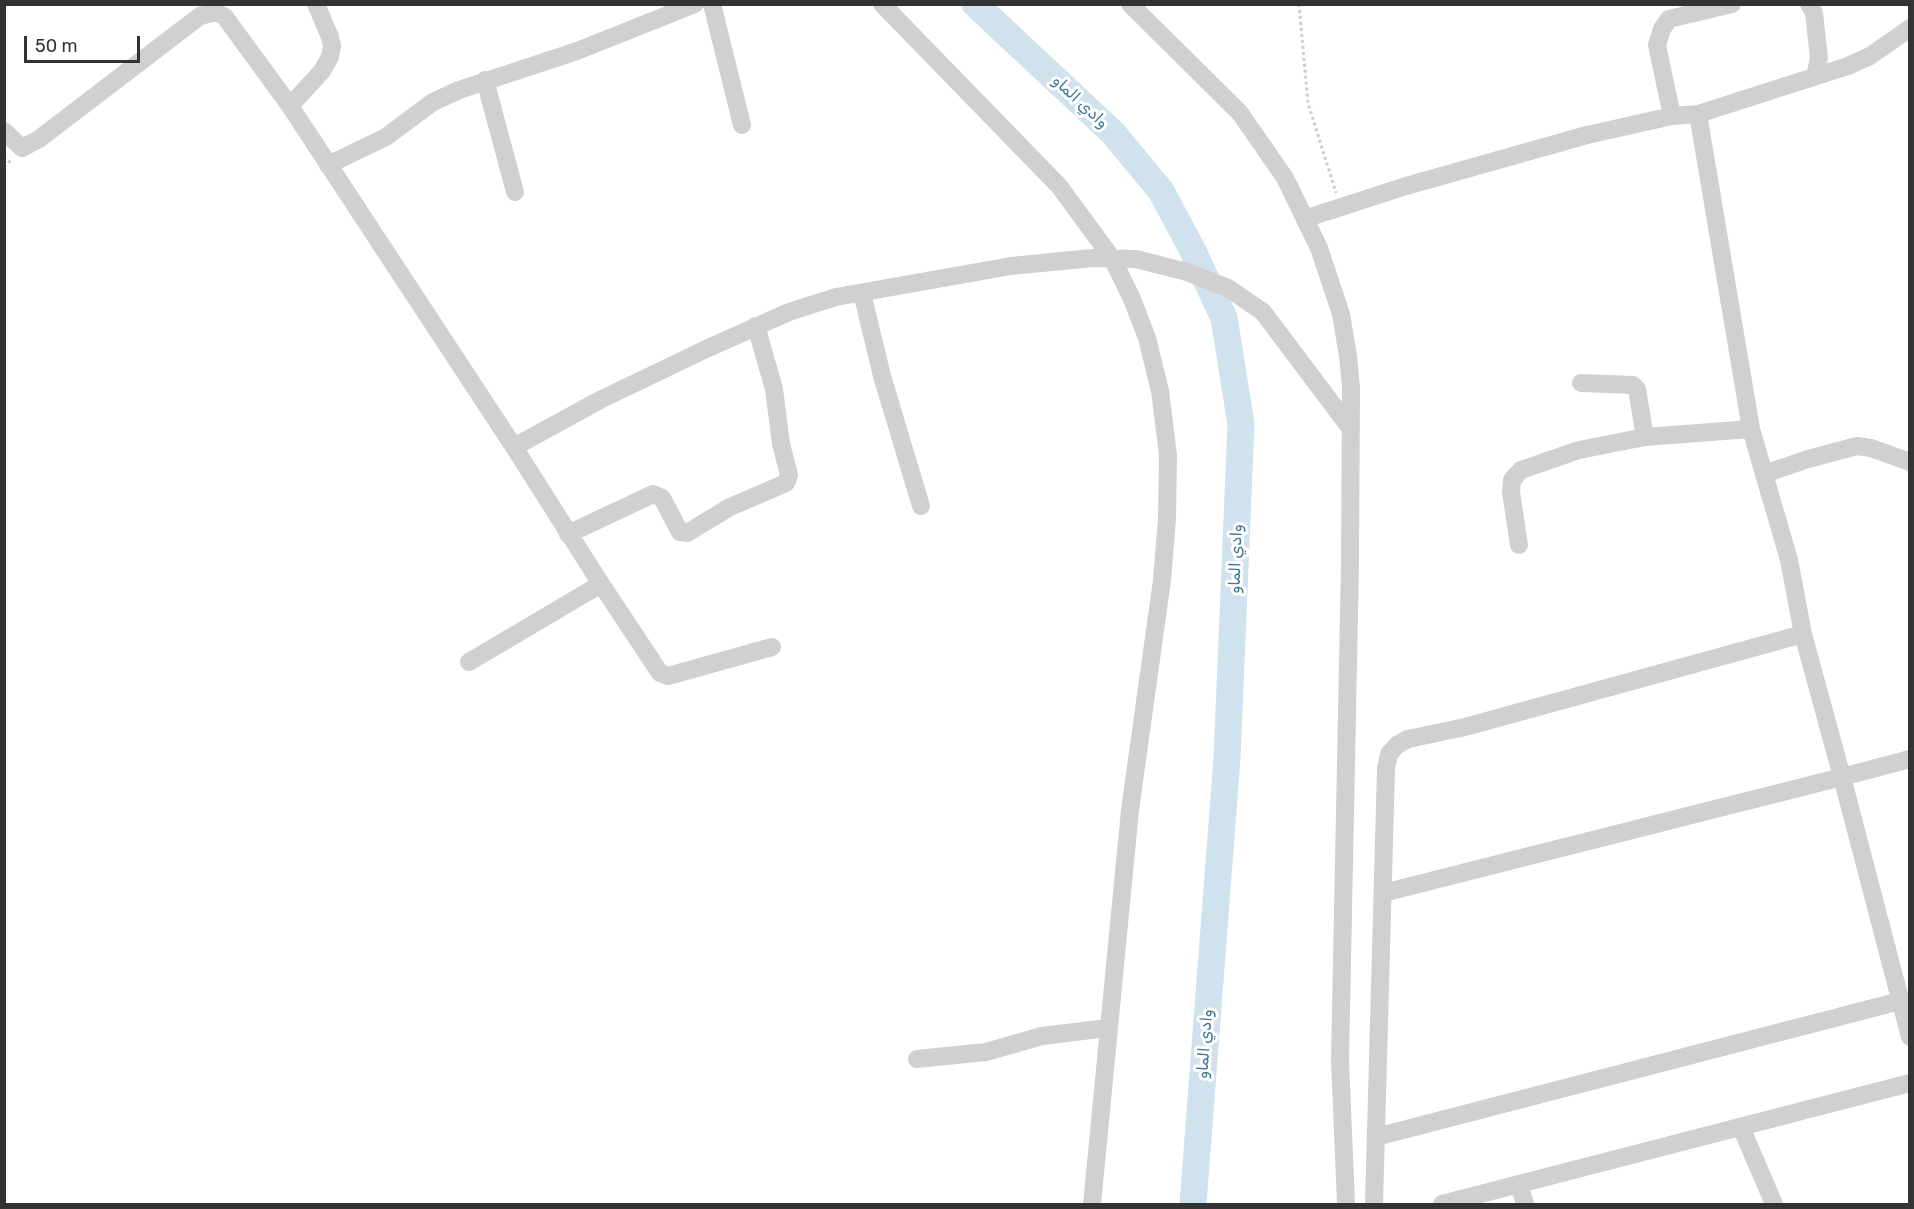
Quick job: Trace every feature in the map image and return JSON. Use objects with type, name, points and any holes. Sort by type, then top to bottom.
[{"type":"street","points":[[290,106],[322,71],[333,46],[316,4]]},
{"type":"street","points":[[328,165],[386,137],[433,102],[485,80],[577,51],[695,4]]},
{"type":"street","points":[[712,4],[742,125]]},
{"type":"street","points":[[882,4],[1059,186],[1112,258],[1132,299],[1147,338],[1160,391],[1168,455],[1167,519],[1162,580],[1130,810],[1107,1028],[1092,1204]]},
{"type":"street","points":[[1130,4],[1240,113],[1286,178],[1306,218],[1341,314],[1348,356],[1351,429],[1340,1060],[1346,1204]]},
{"type":"street","points":[[1672,116],[1657,45],[1662,29],[1669,19],[1732,4]]},
{"type":"street","points":[[1809,4],[1814,13],[1819,58],[1815,77]]},
{"type":"street","points":[[4,131],[22,148],[39,139],[208,12],[216,12],[225,17],[290,106],[660,673],[668,676],[772,647]]},
{"type":"street","points":[[1306,218],[1577,137],[1672,116],[1698,114],[1815,77],[1870,56],[1910,28]]},
{"type":"street","points":[[485,80],[515,192]]},
{"type":"street","points":[[1698,114],[1751,429],[1789,560],[1803,634],[1910,1037]]},
{"type":"street","points":[[514,447],[600,400],[756,326],[789,312],[836,297],[1011,266],[1112,258],[1136,259],[1187,272],[1228,288],[1263,312],[1351,429]]},
{"type":"street","points":[[862,293],[885,387],[921,506]]},
{"type":"street","points":[[568,534],[653,494],[662,498],[680,531],[687,533],[730,507],[786,483],[789,475],[781,444],[774,389],[756,326]]},
{"type":"street","points":[[1581,383],[1634,385],[1637,389],[1645,437]]},
{"type":"street","points":[[1519,545],[1511,492],[1512,480],[1521,470],[1579,450],[1645,437],[1751,429]]},
{"type":"street","points":[[1764,474],[1857,446],[1871,448],[1910,462]]},
{"type":"street","points":[[469,662],[601,584]]},
{"type":"street","points":[[1374,1204],[1386,769],[1389,754],[1397,745],[1408,739],[1465,727],[1803,634]]},
{"type":"street","points":[[1383,893],[1910,759]]},
{"type":"street","points":[[1376,1137],[1900,1001]]},
{"type":"street","points":[[917,1059],[986,1052],[1042,1036],[1107,1028]]},
{"type":"street","points":[[1443,1204],[1910,1083]]},
{"type":"street","points":[[1741,1127],[1774,1204]]},
{"type":"street","points":[[1519,1184],[1526,1204]]},
{"type":"path","points":[[1299,4],[1308,103],[1341,207]]},
{"type":"waterway","name":"وادي الماو","points":[[975,4],[1113,133],[1161,191],[1193,251],[1224,318],[1241,424],[1227,758],[1193,1204]]}]
